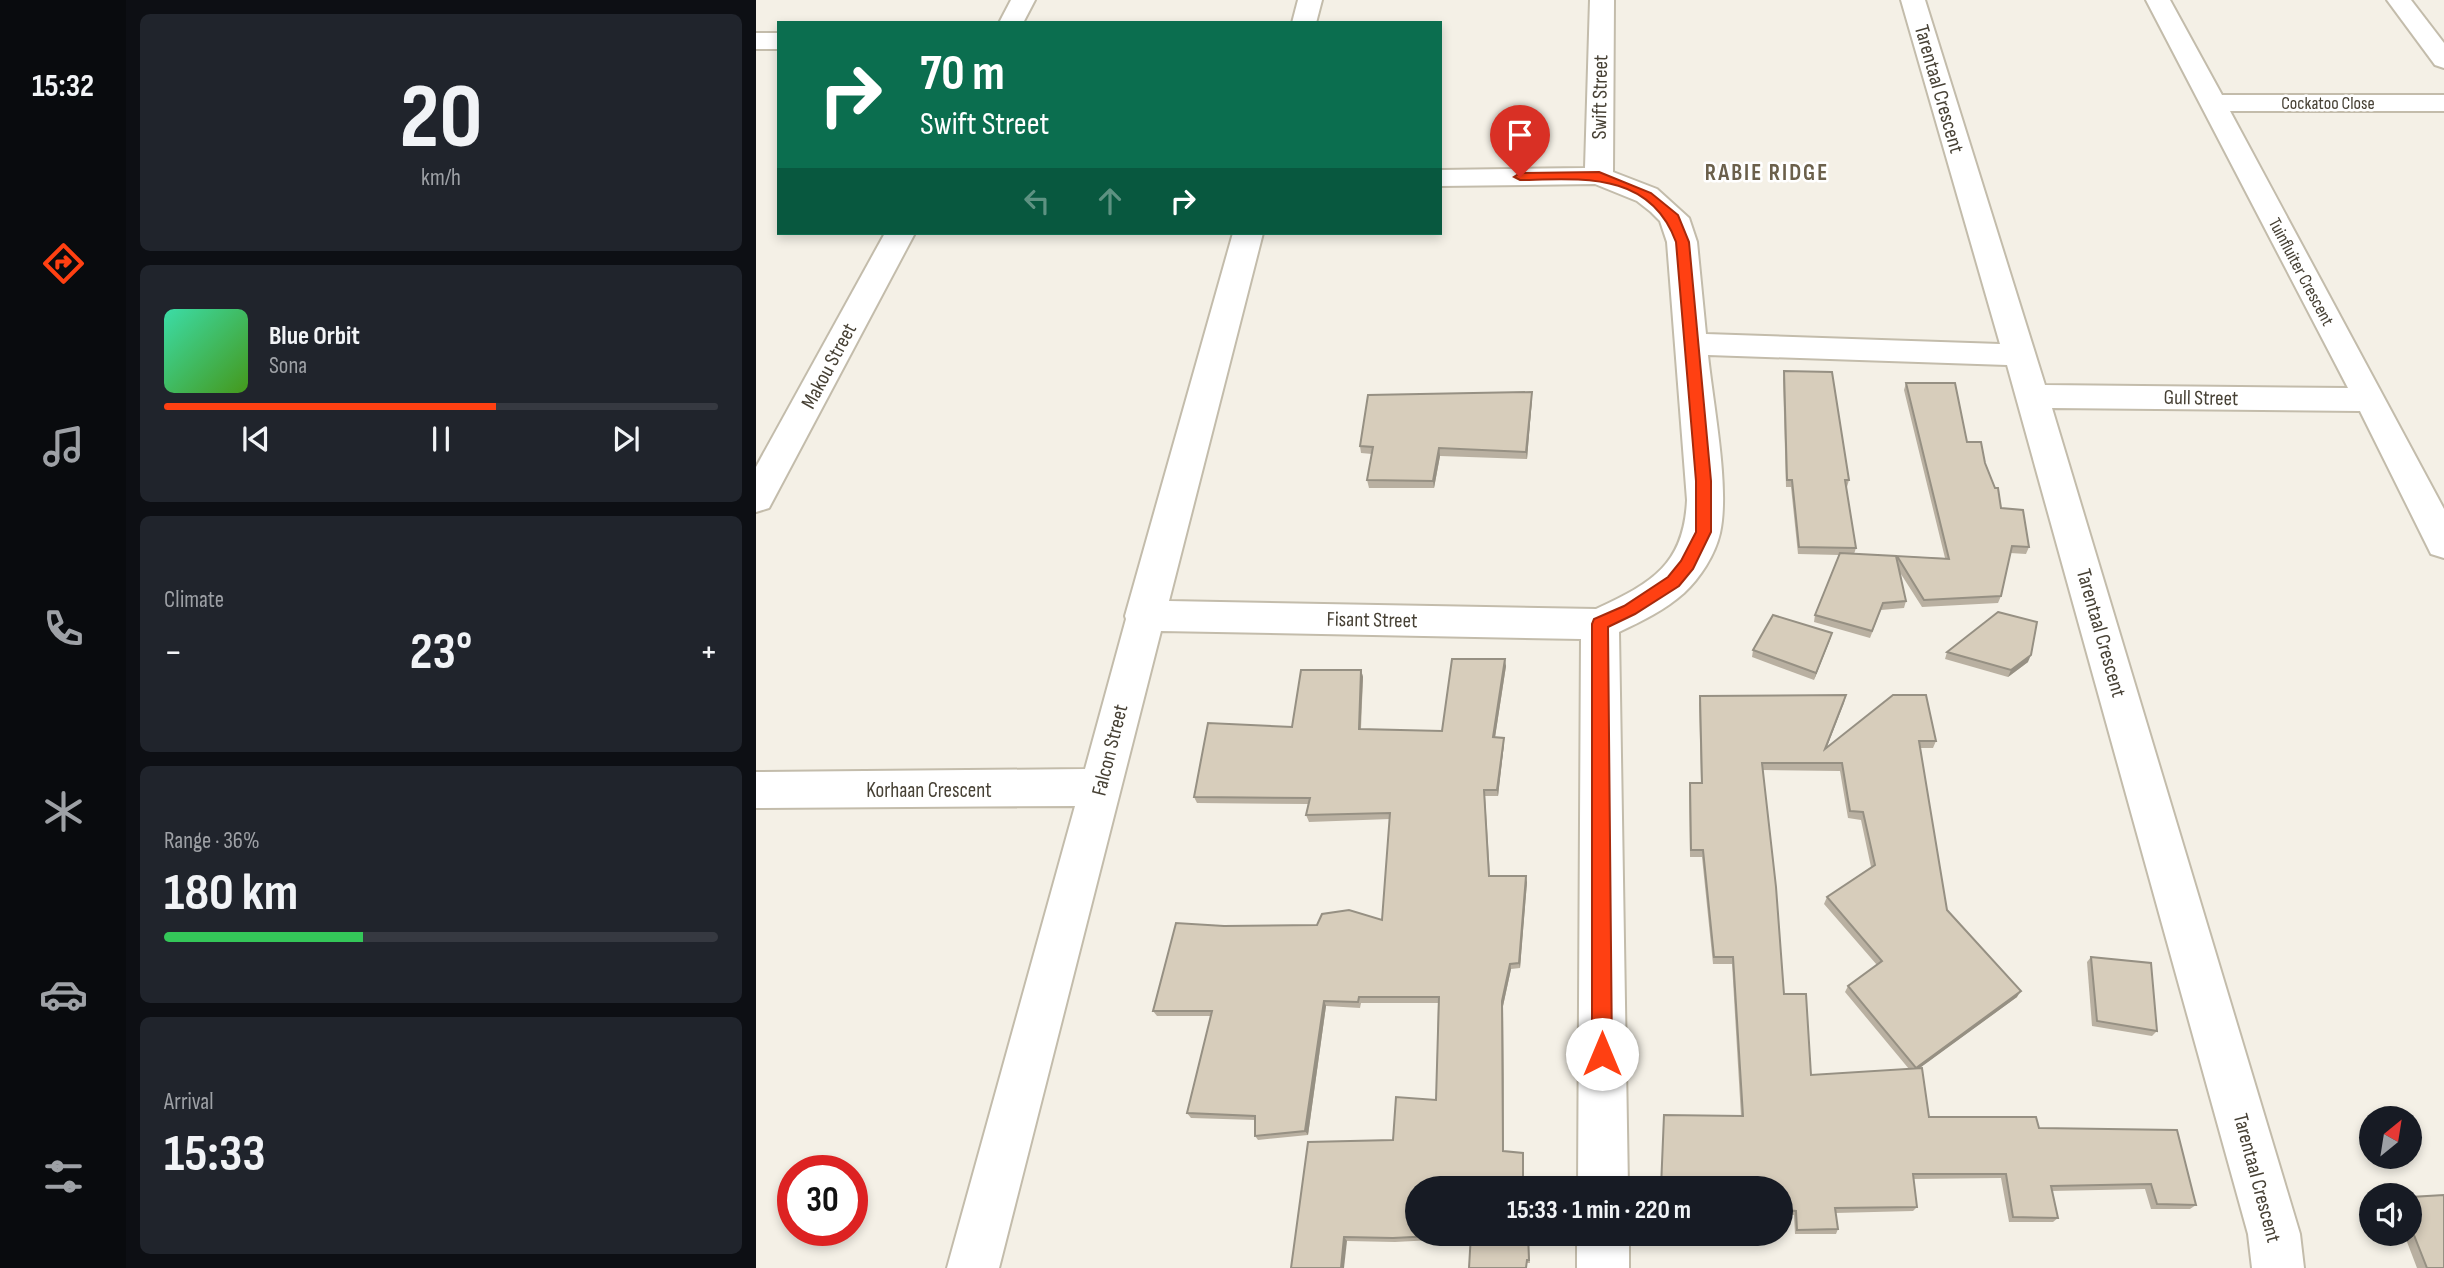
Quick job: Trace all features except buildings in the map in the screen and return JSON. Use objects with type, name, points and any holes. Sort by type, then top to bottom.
[{"type":"street","points":[[1012,21],[1023,0]]},
{"type":"street","points":[[1305,21],[1310,0]]},
{"type":"street","name":"Swift Street","points":[[1599,176],[1602,0]]},
{"type":"street","name":"Tarentaal Crescent","points":[[1913,0],[2032,396],[2274,1234],[2278,1268]]},
{"type":"street","name":"Tuinfluiter Crescent","points":[[2158,0],[2371,400],[2444,544]]},
{"type":"street","points":[[2399,0],[2444,61]]},
{"type":"street","points":[[756,41],[777,41]]},
{"type":"street","name":"Cockatoo Close","points":[[2212,103],[2444,103]]},
{"type":"street","points":[[1442,178],[1599,176],[1647,195],[1674,218],[1679,228],[1703,481],[1703,532],[1687,565],[1673,582],[1630,610],[1600,624],[1602,1176]]},
{"type":"street","name":"Makou Street","points":[[756,499],[768,456],[899,235]]},
{"type":"street","name":"Falcon Street","points":[[973,1268],[1144,616],[1247,235]]},
{"type":"street","points":[[1691,344],[2019,355]]},
{"type":"street","name":"Gull Street","points":[[2032,396],[2371,400]]},
{"type":"street","name":"Fisant Street","points":[[1144,616],[1600,624]]},
{"type":"street","name":"Korhaan Crescent","points":[[756,790],[1101,787]]},
{"type":"street","points":[[1603,1246],[1603,1268]]},
{"type":"district","name":"RABIE RIDGE","points":[[1767,173]]},
{"type":"route","points":[[1520,177],[1599,176],[1626,185],[1647,195],[1674,218],[1682,242],[1703,481],[1703,532],[1687,565],[1673,582],[1630,610],[1600,624],[1602,1054]]}]
